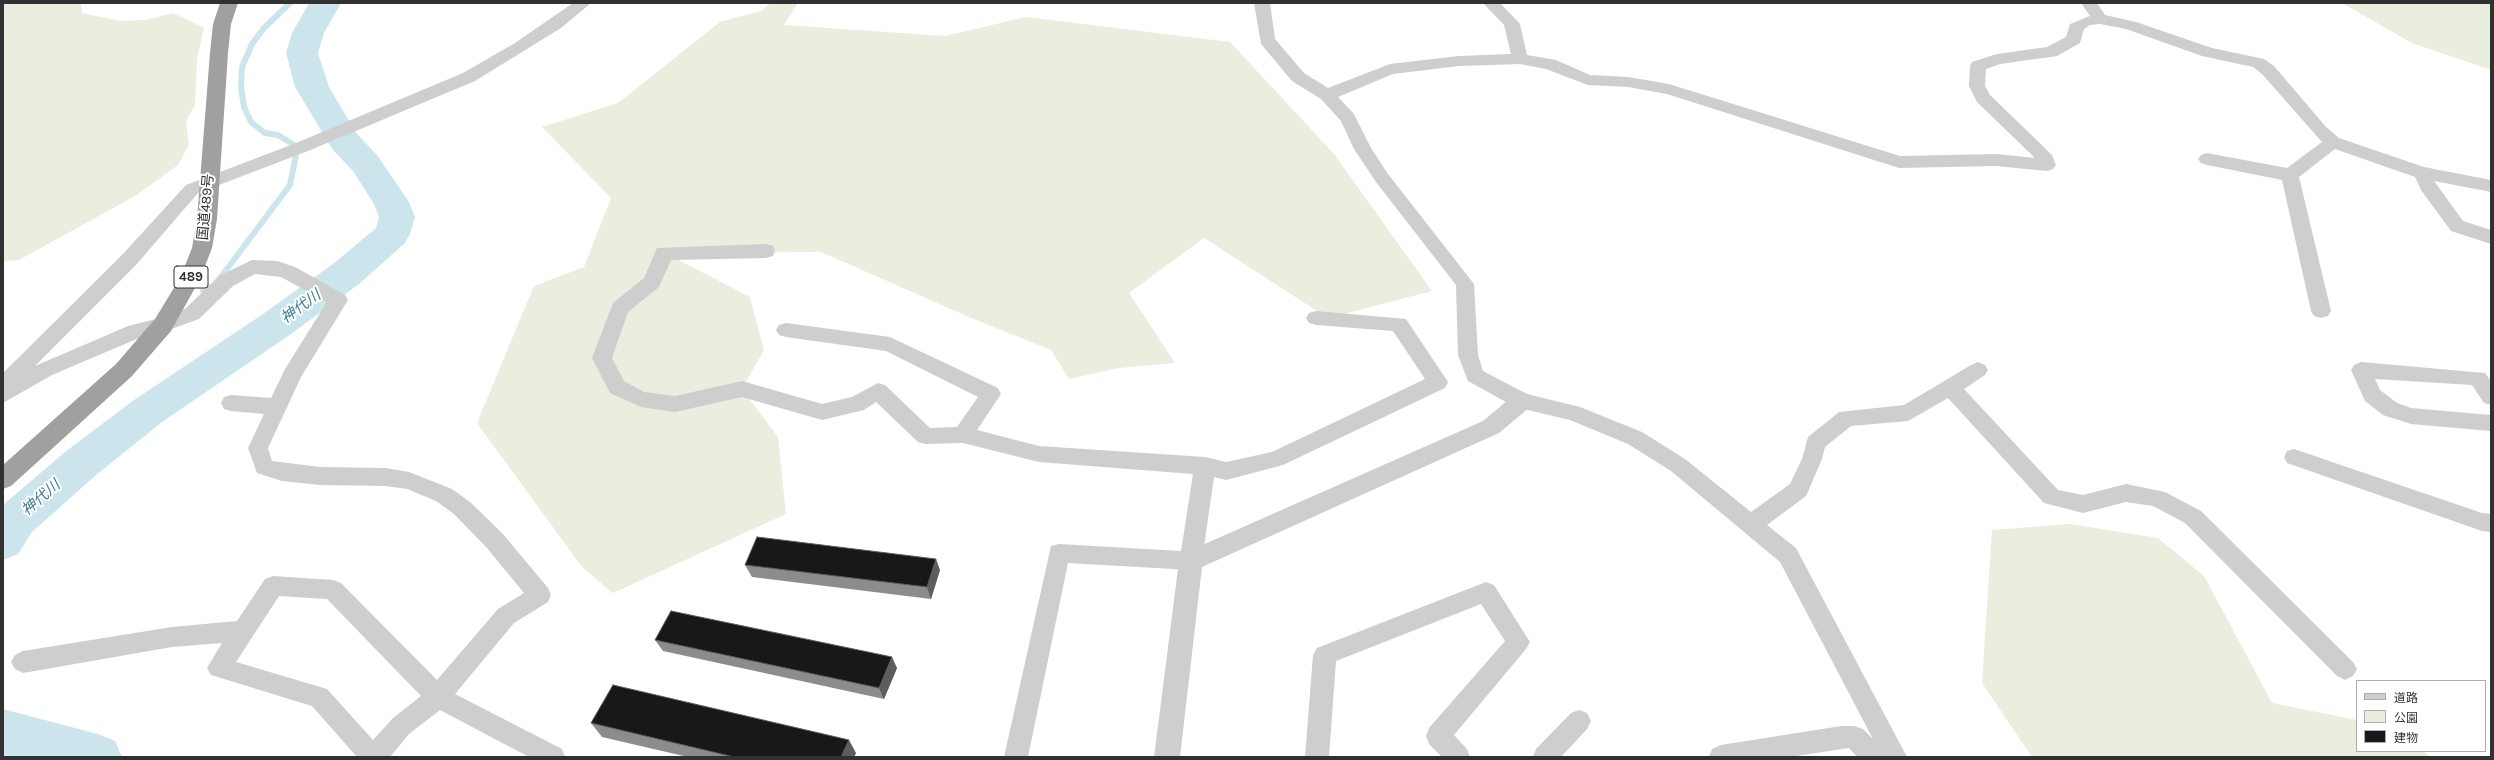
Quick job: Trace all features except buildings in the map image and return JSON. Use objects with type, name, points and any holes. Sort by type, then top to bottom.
[{"type":"highway","name":"国道489号","points":[[3,479],[27,455],[124,370],[163,325],[190,279],[202,248],[222,24],[230,3]]},
{"type":"street","points":[[3,386],[130,260],[192,189],[322,139],[469,77],[503,58],[555,25],[583,3]]},
{"type":"street","points":[[1262,3],[1267,40],[1298,77],[1327,95],[1348,118],[1363,149],[1382,178],[1465,284],[1468,354],[1475,376],[1522,401],[1573,413],[1635,438],[1678,465],[1788,555],[1811,595],[1895,757]]},
{"type":"street","points":[[1490,3],[1512,24],[1520,59]]},
{"type":"street","points":[[2089,3],[2100,19]]},
{"type":"street","points":[[1327,95],[1390,70],[1459,61],[1520,59],[1550,64],[1588,80],[1628,82],[1669,89],[1900,162],[1996,160],[2047,165],[2042,156],[1983,98],[1977,86],[1978,66],[1997,59],[2051,52],[2074,39],[2076,26],[2100,19],[2130,25],[2202,50],[2258,63],[2268,70],[2320,131],[2333,142],[2422,173],[2491,186]]},
{"type":"street","points":[[2207,159],[2290,175],[2333,142]]},
{"type":"street","points":[[2422,173],[2426,186],[2457,226],[2491,237]]},
{"type":"street","points":[[2290,175],[2321,311]]},
{"type":"street","points":[[766,251],[664,253],[652,282],[620,308],[602,358],[616,387],[641,399],[675,404],[742,389],[822,412],[857,404],[878,392],[925,436],[963,435],[1038,454],[1205,466],[1226,471],[1276,460],[1438,382],[1399,324],[1316,318]]},
{"type":"street","points":[[3,395],[44,370],[135,331],[163,325],[192,314],[226,281],[252,267],[278,268],[338,300],[292,374],[258,448],[264,467],[282,472],[320,476],[386,477],[409,481],[444,495],[462,508],[495,541],[540,595],[506,616],[438,697],[401,726],[373,757],[319,697],[219,668],[273,586],[333,590],[438,697],[553,757]]},
{"type":"street","points":[[786,330],[890,344],[991,394],[963,435]]},
{"type":"street","points":[[1751,524],[1798,490],[1812,460],[1815,443],[1846,418],[1908,413],[1978,370]]},
{"type":"street","points":[[2491,397],[2478,378],[2361,370],[2372,395],[2390,409],[2411,416],[2491,423]]},
{"type":"street","points":[[1950,387],[2052,497],[2083,504],[2126,493],[2149,496],[2157,498],[2193,517],[2345,669]]},
{"type":"street","points":[[1016,757],[1059,553],[1191,561],[1491,427],[1522,401]]},
{"type":"street","points":[[231,403],[277,407]]},
{"type":"street","points":[[2294,457],[2488,526]]},
{"type":"street","points":[[1167,757],[1191,561],[1205,466]]},
{"type":"street","points":[[1317,757],[1325,655],[1486,592],[1518,642],[1438,736],[1458,757]]},
{"type":"street","points":[[23,662],[172,637],[243,631]]},
{"type":"street","points":[[1545,757],[1579,721]]},
{"type":"street","points":[[1721,757],[1841,737],[1854,737],[1874,757]]},
{"type":"green space","points":[[3,3],[81,3],[82,13],[120,21],[146,20],[173,13],[204,28],[197,59],[195,105],[186,121],[189,145],[178,165],[135,196],[19,260],[3,261]]},
{"type":"green space","points":[[771,3],[798,3],[784,25],[945,36],[1026,17],[1230,42],[1334,154],[1432,291],[1328,318],[1204,238],[1129,293],[1175,363],[1119,368],[1069,379],[1051,350],[976,320],[821,252],[665,253],[750,297],[764,350],[742,389],[778,437],[786,514],[613,593],[582,567],[477,423],[534,286],[584,267],[611,198],[542,127],[618,103],[720,22],[761,11]]},
{"type":"green space","points":[[2342,3],[2491,3],[2491,70],[2412,43]]},
{"type":"green space","points":[[2070,524],[2158,538],[2204,576],[2272,703],[2356,720],[2356,752],[2425,752],[2430,757],[2032,757],[1982,683],[1992,530]]},
{"type":"waterway","points":[[290,3],[264,28],[252,44],[242,67],[241,87],[244,107],[251,122],[265,133],[278,135],[294,145]]},
{"type":"waterway","name":"神代川","points":[[3,541],[17,519],[80,464],[148,411],[277,324],[346,274],[392,234],[397,217],[391,202],[365,163],[345,142],[312,87],[302,53],[308,33],[325,3]]},
{"type":"waterway","points":[[203,291],[215,285],[290,185],[296,155]]},
{"type":"waterway","name":"神代川","points":[[3,732],[98,757]]}]
